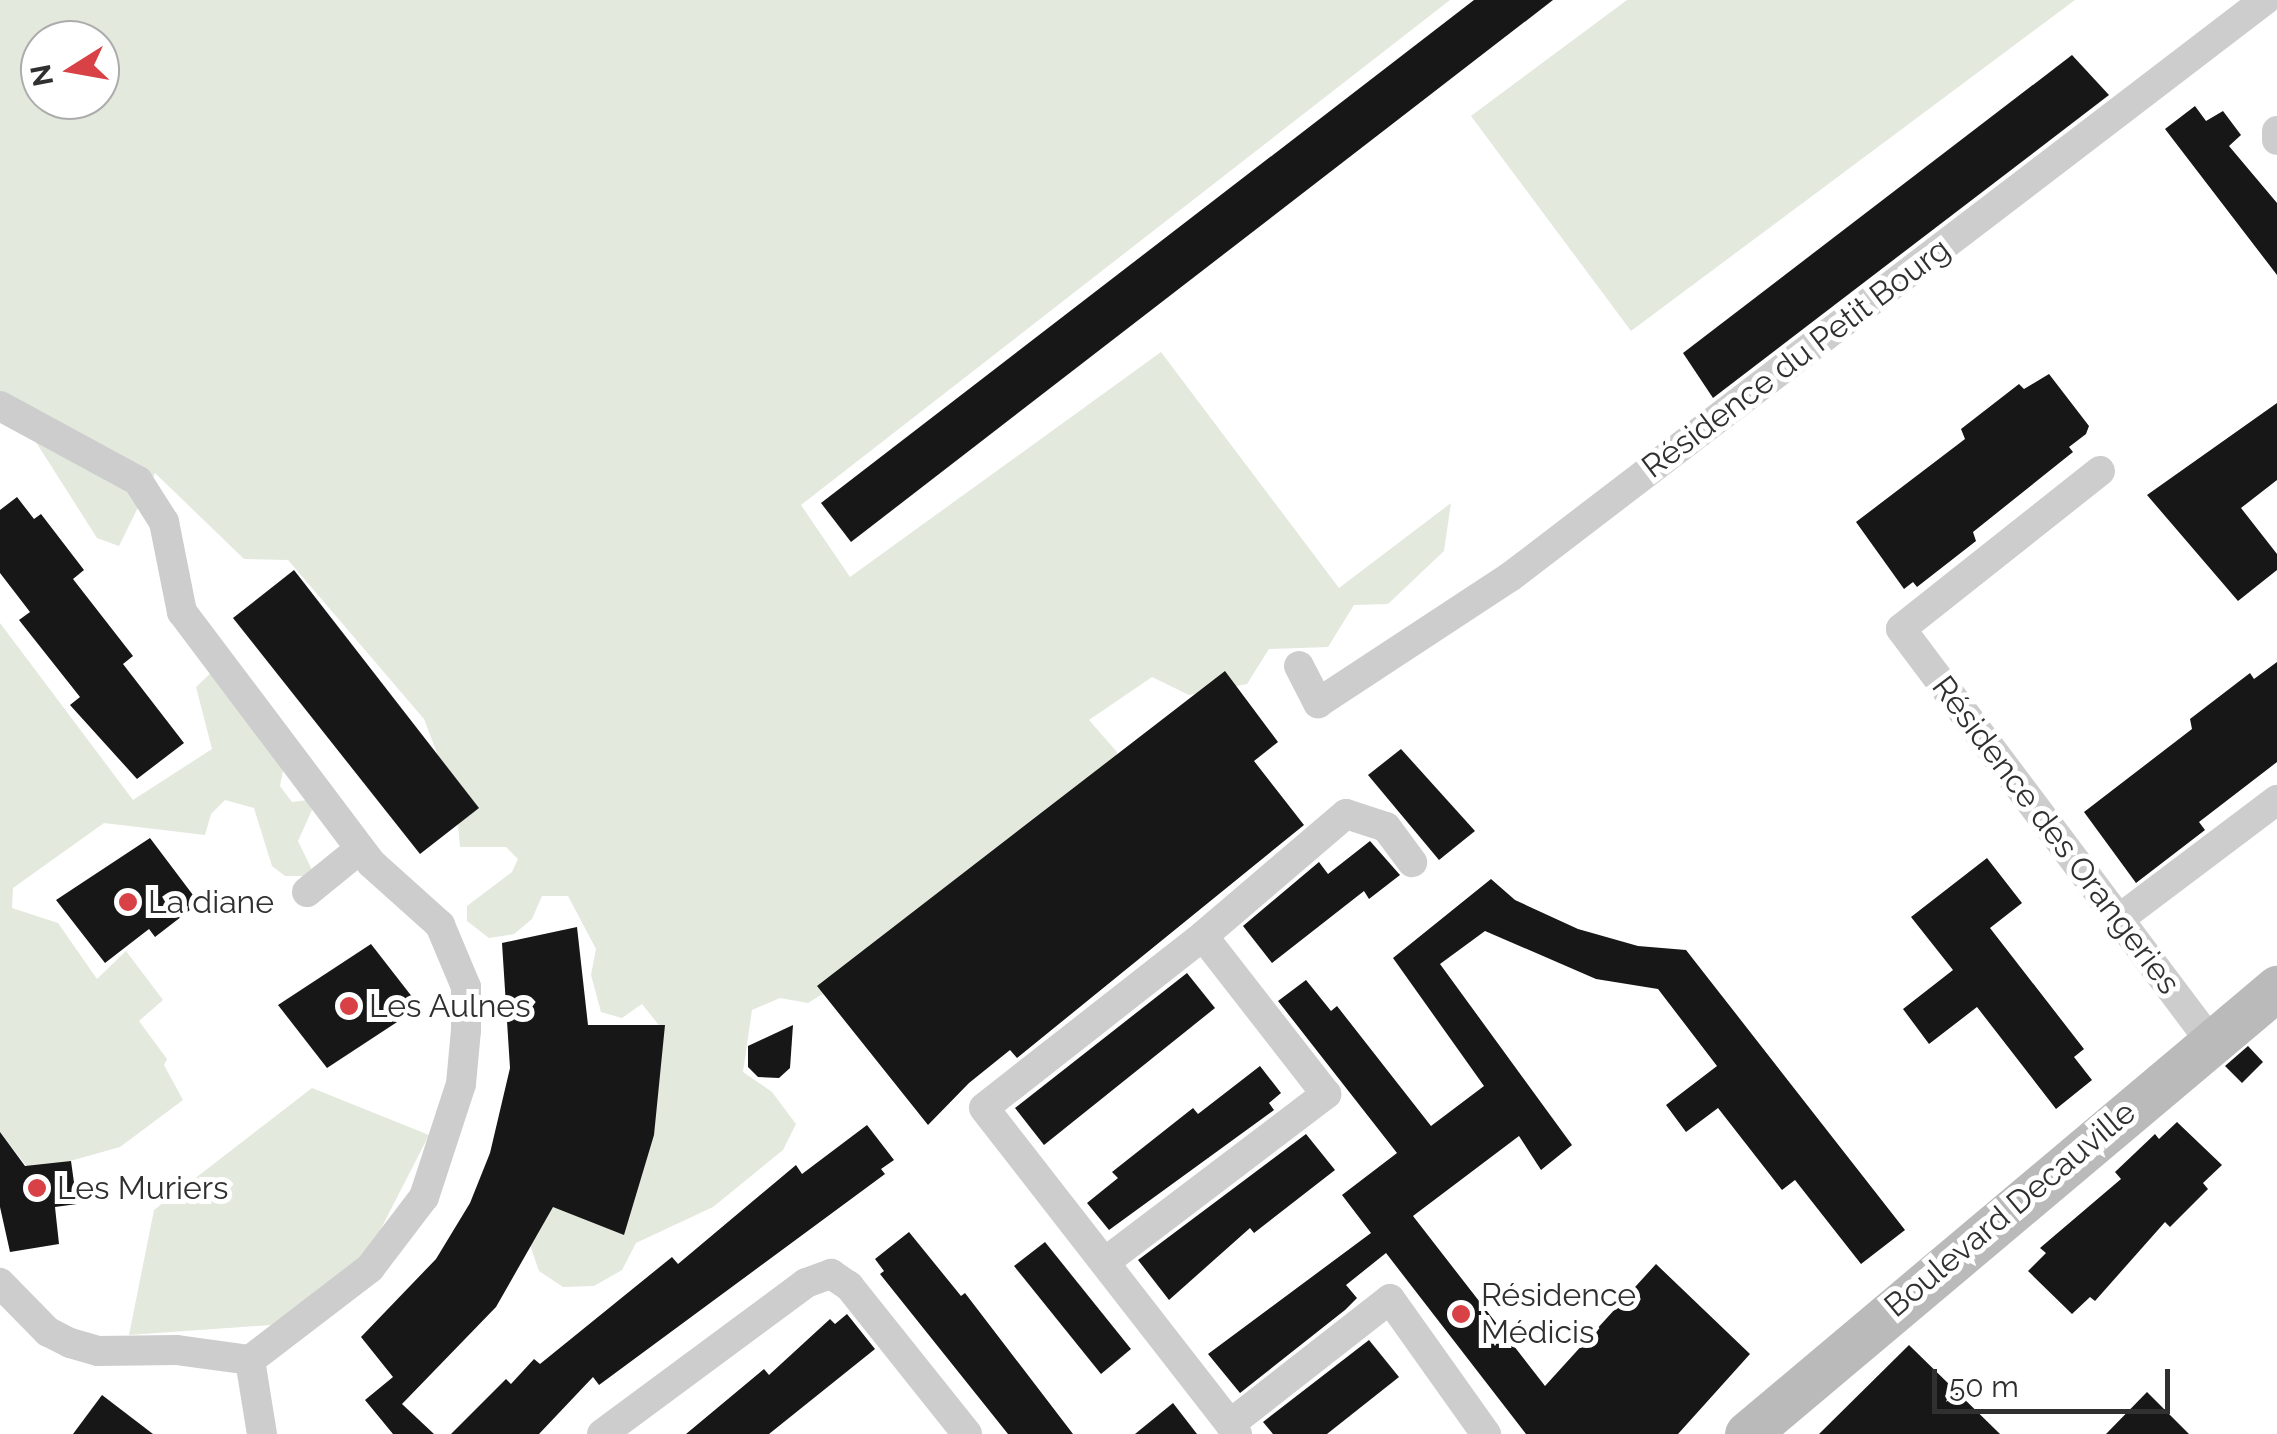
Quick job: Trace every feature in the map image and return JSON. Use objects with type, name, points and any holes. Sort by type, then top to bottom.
[{"type":"street","name":"Résidence du Petit Bourg","points":[[1299,666],[1318,702],[1510,577],[2265,0]]},
{"type":"street","points":[[2277,131],[2277,140]]},
{"type":"street","points":[[0,406],[138,482],[164,522],[182,612],[360,849],[414,896],[456,954],[466,987],[461,1084],[431,1181],[397,1237],[332,1302],[250,1360],[176,1350],[98,1352],[70,1344],[48,1332],[0,1283]]},
{"type":"street","name":"Résidence des Orangeries","points":[[2100,471],[1901,629],[2211,1042]]},
{"type":"street","points":[[2118,919],[2277,800]]},
{"type":"street","points":[[1412,862],[1386,827],[1346,814],[1203,936],[984,1108],[1234,1429],[1390,1299],[1486,1434]]},
{"type":"street","points":[[308,892],[360,849]]},
{"type":"street","points":[[1105,1262],[1326,1094],[1203,936]]},
{"type":"street","name":"Boulevard Decauville","points":[[1748,1434],[2277,988]]},
{"type":"street","points":[[602,1434],[806,1283],[831,1274],[849,1286],[967,1434]]},
{"type":"street","points":[[250,1360],[262,1434]]},
{"type":"shaded area","points":[[0,0],[1450,0],[801,505],[850,577],[1161,352],[1339,588],[1451,503],[1444,551],[1388,604],[1354,605],[1328,647],[1269,649],[1247,684],[1189,695],[1152,677],[1089,720],[1117,752],[1105,801],[929,927],[808,1003],[780,998],[752,1010],[743,1072],[772,1092],[796,1124],[783,1150],[713,1207],[636,1243],[622,1270],[594,1286],[563,1287],[539,1271],[530,1245],[537,1221],[556,1204],[662,1029],[642,1004],[622,1018],[601,1012],[591,975],[596,949],[568,896],[542,896],[532,919],[514,934],[489,938],[467,921],[467,906],[512,872],[518,859],[506,847],[460,847],[456,803],[424,719],[288,560],[244,559],[155,473],[119,546],[97,538],[34,439],[0,413]]},
{"type":"shaded area","points":[[1627,0],[2075,0],[1631,331],[1471,116]]},
{"type":"shaded area","points":[[0,623],[133,800],[212,749],[196,687],[212,672],[286,757],[280,786],[292,802],[308,800],[312,810],[298,841],[312,870],[303,876],[285,876],[272,866],[254,808],[225,800],[211,814],[205,835],[104,823],[13,888],[12,908],[58,923],[97,979],[126,951],[163,1000],[139,1021],[167,1059],[164,1065],[183,1100],[120,1147],[31,1172],[0,1132]]},
{"type":"shaded area","points":[[312,1088],[429,1135],[368,1254],[271,1325],[129,1335],[154,1210]]},
{"type":"building","points":[[1474,0],[1553,0],[851,542],[821,503]]},
{"type":"building","points":[[2072,55],[2109,95],[1713,398],[1683,353]]},
{"type":"building","points":[[2195,106],[2206,121],[2223,111],[2241,135],[2229,146],[2277,203],[2277,275],[2165,129]]},
{"type":"building","points":[[2049,374],[2089,426],[2086,434],[2069,447],[2073,452],[1973,532],[1976,541],[1917,587],[1913,582],[1904,589],[1856,522],[1965,439],[1961,429],[2019,384],[2024,389]]},
{"type":"building","points":[[2277,403],[2277,480],[2241,508],[2277,554],[2277,570],[2238,601],[2147,495]]},
{"type":"building","points":[[17,497],[34,519],[41,514],[84,570],[73,579],[133,656],[123,664],[184,743],[137,779],[70,705],[80,697],[19,620],[30,612],[0,573],[0,510]]},
{"type":"building","points":[[294,570],[479,808],[420,854],[233,618]]},
{"type":"building","points":[[2277,662],[2277,762],[2199,822],[2205,830],[2136,883],[2084,812],[2192,729],[2190,719],[2250,673],[2254,679]]},
{"type":"building","points":[[1225,671],[1278,742],[1254,761],[1304,825],[1017,1058],[1010,1050],[969,1083],[928,1125],[817,986]]},
{"type":"building","points":[[1401,749],[1475,831],[1439,860],[1368,775]]},
{"type":"building","name":"La diane","points":[[150,838],[199,903],[155,937],[149,929],[105,963],[56,900]]},
{"type":"building","points":[[1370,841],[1400,875],[1369,899],[1364,891],[1272,963],[1243,926],[1319,862],[1328,874]]},
{"type":"building","points":[[1987,858],[2022,903],[1990,928],[2084,1049],[2074,1057],[2092,1080],[2056,1109],[1977,1007],[1929,1044],[1903,1009],[1953,970],[1911,917]]},
{"type":"building","points":[[1491,879],[1515,900],[1578,929],[1638,946],[1686,950],[1905,1230],[1861,1264],[1795,1180],[1782,1190],[1718,1108],[1686,1132],[1666,1105],[1717,1066],[1658,989],[1596,979],[1485,931],[1440,964],[1572,1145],[1541,1170],[1519,1136],[1413,1216],[1545,1386],[1656,1264],[1750,1354],[1678,1434],[1526,1434],[1386,1253],[1346,1285],[1357,1298],[1345,1310],[1240,1393],[1208,1354],[1371,1233],[1342,1195],[1397,1153],[1278,1001],[1306,980],[1331,1011],[1337,1006],[1431,1126],[1484,1086],[1393,958]]},
{"type":"building","points":[[577,927],[588,1025],[665,1025],[654,1135],[624,1235],[553,1207],[496,1307],[402,1404],[434,1434],[393,1434],[365,1400],[393,1377],[361,1337],[436,1259],[470,1203],[490,1153],[510,1068],[502,943]]},
{"type":"building","name":"Les Aulnes","points":[[371,944],[420,1007],[327,1068],[278,1005]]},
{"type":"building","points":[[1187,973],[1215,1008],[1044,1145],[1015,1108]]},
{"type":"building","points":[[793,1025],[790,1068],[779,1078],[758,1077],[748,1067],[748,1046]]},
{"type":"building","points":[[2248,1046],[2263,1062],[2242,1083],[2225,1066]]},
{"type":"building","points":[[1260,1066],[1281,1093],[1269,1103],[1274,1110],[1109,1230],[1087,1203],[1118,1178],[1112,1172],[1193,1108],[1198,1114]]},
{"type":"building","points":[[2177,1122],[2222,1165],[2203,1183],[2208,1189],[2170,1227],[2165,1222],[2095,1301],[2090,1297],[2072,1314],[2028,1271],[2046,1253],[2040,1248],[2121,1179],[2115,1172],[2155,1134],[2159,1139]]},
{"type":"building","points":[[867,1125],[894,1160],[881,1169],[885,1174],[599,1385],[593,1377],[539,1434],[451,1434],[506,1379],[511,1384],[534,1359],[540,1364],[672,1257],[678,1264],[796,1165],[802,1174]]},
{"type":"building","name":"Les Muriers","points":[[0,1132],[25,1166],[71,1161],[77,1204],[55,1207],[59,1244],[10,1252],[0,1207]]},
{"type":"building","points":[[1306,1134],[1335,1170],[1254,1233],[1250,1228],[1169,1300],[1138,1260]]},
{"type":"building","points":[[909,1232],[961,1296],[965,1293],[1073,1434],[1008,1434],[880,1274],[884,1271],[875,1259]]},
{"type":"building","points":[[1045,1242],[1131,1349],[1101,1374],[1014,1266]]},
{"type":"building","points":[[847,1314],[875,1349],[769,1434],[686,1434],[764,1369],[769,1375],[830,1319],[835,1324]]},
{"type":"building","points":[[1369,1340],[1399,1377],[1327,1434],[1273,1434],[1263,1422]]},
{"type":"building","points":[[1909,1345],[2000,1434],[1819,1434]]},
{"type":"building","points":[[2147,1392],[2189,1434],[2106,1434]]},
{"type":"building","points":[[102,1395],[153,1434],[73,1434]]},
{"type":"building","points":[[1173,1403],[1197,1434],[1135,1434]]},
{"type":"place","name":"La diane","points":[[128,902]]},
{"type":"place","name":"Les Aulnes","points":[[349,1006]]},
{"type":"place","name":"Les Muriers","points":[[37,1188]]},
{"type":"place","name":"Résidence Médicis","points":[[1461,1314]]}]
